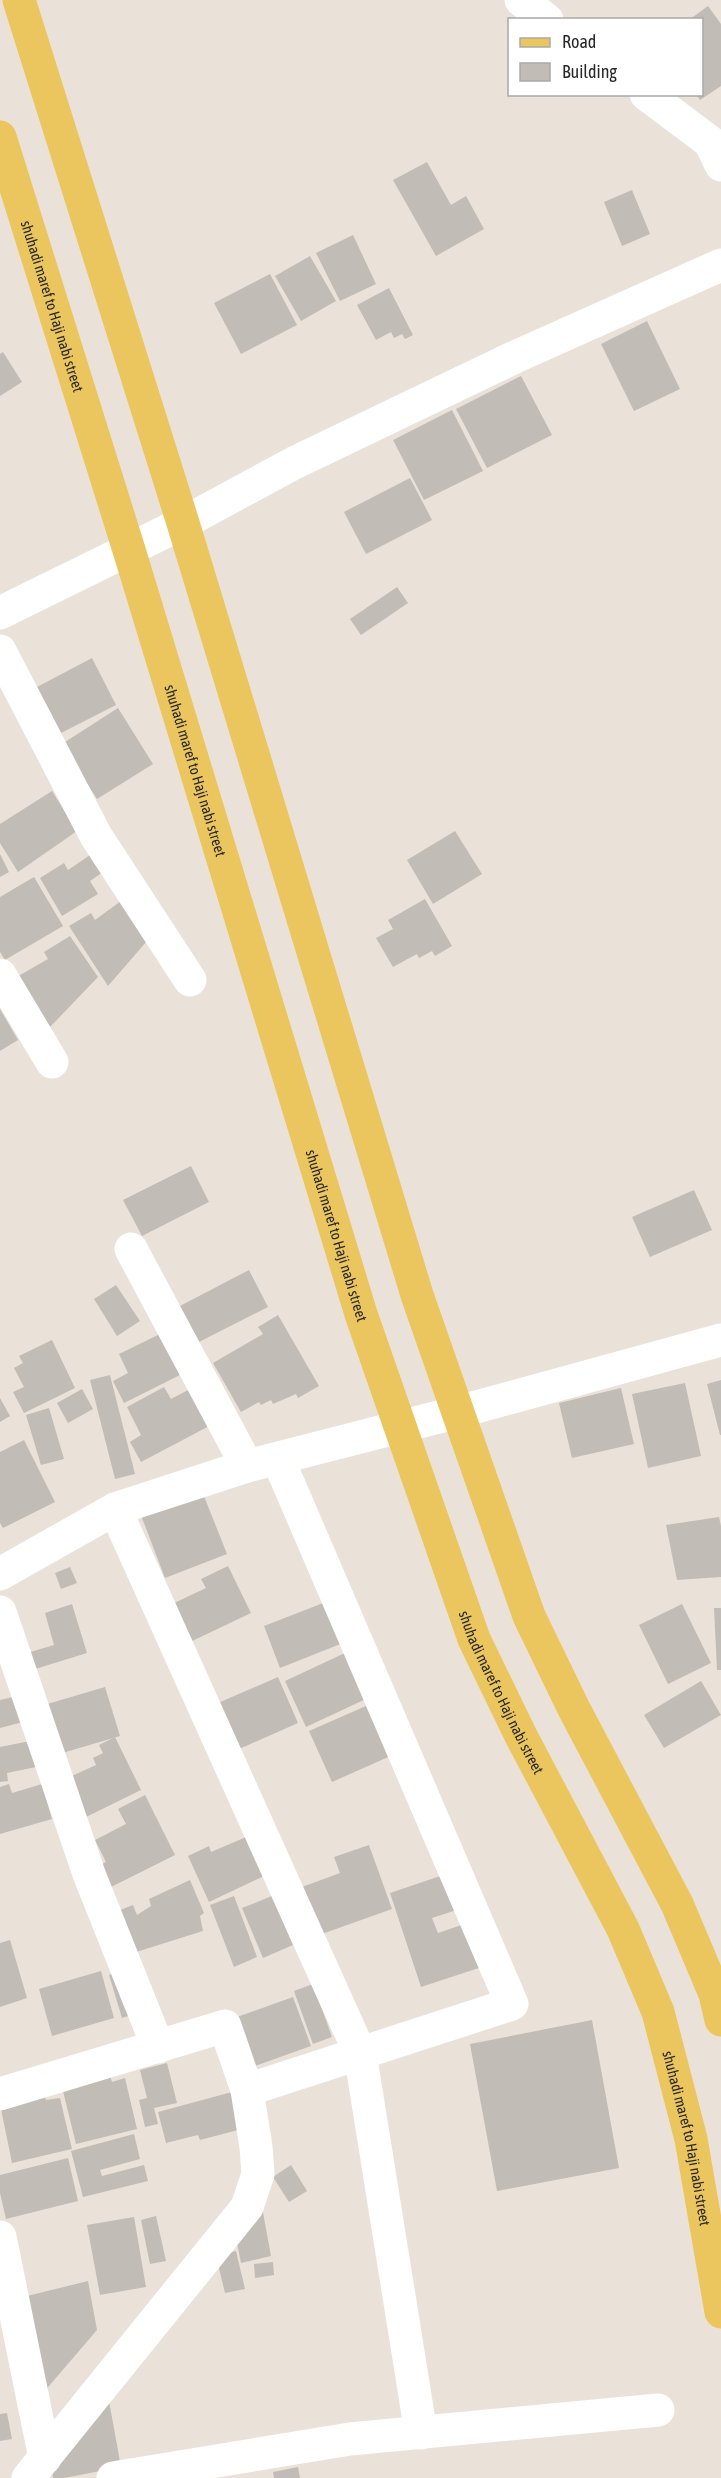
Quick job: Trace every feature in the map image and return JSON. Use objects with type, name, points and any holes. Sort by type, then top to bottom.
[{"type":"main road","points":[[19,0],[183,523],[417,1295],[529,1616],[574,1709],[677,1904],[715,1994],[721,2019]]},
{"type":"main road","name":"shuhadi maref to Haji nabi street","points":[[0,137],[129,550],[361,1314],[474,1639],[521,1736],[623,1929],[658,2012],[691,2139],[721,2312]]},
{"type":"street","points":[[521,0],[544,18]]},
{"type":"street","points":[[649,96],[710,142],[721,165]]},
{"type":"street","points":[[0,613],[183,523],[294,463],[515,357],[721,265]]},
{"type":"street","points":[[0,651],[96,836],[190,980]]},
{"type":"street","points":[[0,975],[52,1062]]},
{"type":"street","points":[[131,1249],[263,1462],[512,2004],[247,2090]]},
{"type":"street","points":[[0,1574],[114,1509],[263,1462],[458,1412],[721,1340]]},
{"type":"street","points":[[114,1509],[360,2053],[421,2433]]},
{"type":"street","points":[[0,1612],[89,1874],[158,2047]]},
{"type":"street","points":[[0,2094],[225,2026],[247,2090],[256,2147],[258,2174],[247,2207],[37,2468]]},
{"type":"street","points":[[0,2237],[37,2468]]},
{"type":"street","points":[[113,2478],[350,2439],[658,2410]]},
{"type":"building","points":[[708,6],[721,24],[721,86],[700,100],[697,96],[703,96],[703,18],[692,18]]},
{"type":"building","points":[[427,162],[451,205],[466,196],[484,229],[436,256],[393,180]]},
{"type":"building","points":[[632,190],[650,234],[622,246],[604,202]]},
{"type":"building","points":[[353,235],[376,284],[340,301],[316,253]]},
{"type":"building","points":[[310,256],[336,301],[301,321],[275,276]]},
{"type":"building","points":[[270,274],[297,325],[241,354],[214,303]]},
{"type":"building","points":[[389,288],[413,335],[405,339],[402,334],[394,338],[391,332],[376,340],[357,305]]},
{"type":"building","points":[[647,321],[680,389],[634,411],[601,344]]},
{"type":"building","points":[[3,352],[22,382],[0,396],[0,354]]},
{"type":"building","points":[[521,376],[552,435],[487,468],[456,409]]},
{"type":"building","points":[[452,410],[483,471],[424,500],[393,440]]},
{"type":"building","points":[[410,478],[432,520],[366,554],[344,512]]},
{"type":"building","points":[[397,587],[408,603],[361,635],[350,619]]},
{"type":"building","points":[[92,658],[116,705],[61,733],[37,687]]},
{"type":"building","points":[[118,708],[153,764],[97,799],[62,744]]},
{"type":"building","points":[[52,791],[77,831],[18,872],[0,843],[0,824]]},
{"type":"building","points":[[455,831],[482,874],[433,904],[407,860]]},
{"type":"building","points":[[93,853],[103,872],[90,881],[98,894],[62,916],[40,878],[64,863],[68,870]]},
{"type":"building","points":[[0,854],[9,872],[0,877]]},
{"type":"building","points":[[34,877],[63,926],[5,960],[0,952],[0,897]]},
{"type":"building","points":[[125,898],[147,941],[108,986],[69,926],[91,913],[95,920]]},
{"type":"building","points":[[425,899],[452,946],[435,956],[432,951],[419,958],[417,954],[393,967],[376,938],[393,929],[388,920]]},
{"type":"building","points":[[70,936],[98,977],[50,1027],[15,978],[48,959],[44,952]]},
{"type":"building","points":[[0,1009],[18,1040],[0,1051]]},
{"type":"building","points":[[191,1166],[209,1202],[142,1236],[123,1200]]},
{"type":"building","points":[[694,1190],[712,1230],[650,1257],[632,1217]]},
{"type":"building","points":[[249,1270],[268,1307],[197,1343],[178,1307]]},
{"type":"building","points":[[116,1285],[140,1321],[117,1336],[94,1299]]},
{"type":"building","points":[[278,1315],[319,1386],[298,1398],[296,1394],[273,1404],[271,1400],[261,1405],[259,1402],[241,1412],[213,1363],[263,1334],[258,1327]]},
{"type":"building","points":[[164,1332],[184,1373],[124,1403],[113,1381],[128,1373],[119,1354]]},
{"type":"building","points":[[52,1340],[75,1388],[24,1413],[13,1392],[24,1387],[14,1368],[23,1363],[19,1356]]},
{"type":"building","points":[[110,1375],[135,1474],[115,1479],[90,1380]]},
{"type":"building","points":[[721,1380],[721,1435],[720,1435],[707,1384]]},
{"type":"building","points":[[685,1383],[701,1456],[648,1468],[632,1394]]},
{"type":"building","points":[[164,1387],[171,1399],[190,1389],[215,1423],[141,1462],[130,1442],[141,1435],[127,1407]]},
{"type":"building","points":[[621,1388],[634,1444],[572,1458],[559,1403]]},
{"type":"building","points":[[82,1389],[93,1409],[68,1423],[57,1403]]},
{"type":"building","points":[[0,1398],[10,1416],[0,1422]]},
{"type":"building","points":[[49,1408],[64,1459],[41,1465],[26,1415]]},
{"type":"building","points":[[24,1440],[55,1502],[3,1528],[0,1523],[0,1452]]},
{"type":"building","points":[[200,1486],[227,1554],[165,1578],[139,1510]]},
{"type":"building","points":[[719,1517],[721,1577],[677,1580],[666,1525]]},
{"type":"building","points":[[228,1566],[251,1613],[188,1643],[170,1605],[206,1588],[201,1579]]},
{"type":"building","points":[[70,1567],[77,1583],[61,1589],[55,1573]]},
{"type":"building","points":[[336,1598],[353,1639],[280,1668],[264,1626]]},
{"type":"building","points":[[72,1604],[87,1653],[32,1670],[27,1653],[54,1645],[45,1613]]},
{"type":"building","points":[[682,1604],[711,1663],[668,1684],[639,1625]]},
{"type":"building","points":[[714,1608],[721,1608],[721,1670],[717,1670]]},
{"type":"building","points":[[347,1652],[368,1698],[306,1727],[285,1681]]},
{"type":"building","points":[[278,1677],[298,1723],[239,1749],[218,1703]]},
{"type":"building","points":[[701,1681],[721,1715],[664,1748],[644,1715]]},
{"type":"building","points":[[105,1687],[120,1736],[59,1754],[44,1705]]},
{"type":"building","points":[[17,1696],[23,1722],[0,1728],[0,1700]]},
{"type":"building","points":[[366,1706],[375,1725],[402,1751],[332,1782],[309,1731]]},
{"type":"building","points":[[115,1737],[141,1790],[84,1818],[65,1779],[96,1765],[93,1758],[103,1753],[99,1745]]},
{"type":"building","points":[[30,1741],[36,1767],[7,1773],[8,1781],[0,1782],[0,1747]]},
{"type":"building","points":[[9,1784],[12,1793],[42,1784],[52,1819],[0,1834],[0,1787]]},
{"type":"building","points":[[145,1795],[175,1855],[107,1889],[96,1867],[106,1862],[95,1840],[126,1824],[118,1809]]},
{"type":"building","points":[[246,1837],[266,1875],[209,1902],[188,1856],[209,1846],[211,1852]]},
{"type":"building","points":[[369,1845],[392,1909],[319,1935],[302,1887],[340,1873],[334,1857]]},
{"type":"building","points":[[458,1870],[469,1906],[432,1918],[438,1933],[476,1920],[491,1964],[421,1987],[390,1893]]},
{"type":"building","points":[[190,1880],[204,1913],[200,1916],[203,1931],[133,1953],[120,1910],[133,1905],[137,1915],[151,1906],[149,1899]]},
{"type":"building","points":[[234,1896],[257,1957],[234,1967],[210,1905]]},
{"type":"building","points":[[272,1896],[293,1945],[263,1958],[242,1908]]},
{"type":"building","points":[[10,1940],[27,1998],[0,2007],[0,1943]]},
{"type":"building","points":[[123,1970],[135,2014],[122,2018],[109,1975]]},
{"type":"building","points":[[101,1971],[114,2018],[52,2036],[39,1989]]},
{"type":"building","points":[[313,1984],[332,2037],[313,2044],[294,1991]]},
{"type":"building","points":[[293,1997],[311,2046],[255,2066],[237,2017]]},
{"type":"building","points":[[592,2020],[619,2168],[497,2191],[470,2044]]},
{"type":"building","points":[[167,2063],[177,2103],[154,2108],[158,2124],[145,2127],[139,2100],[147,2098],[140,2070]]},
{"type":"building","points":[[110,2075],[112,2082],[125,2078],[137,2129],[76,2144],[62,2087]]},
{"type":"building","points":[[232,2092],[242,2129],[200,2140],[198,2135],[166,2143],[158,2112]]},
{"type":"building","points":[[44,2094],[46,2100],[60,2098],[72,2149],[12,2163],[0,2104]]},
{"type":"building","points":[[134,2134],[140,2159],[100,2170],[102,2176],[144,2165],[148,2181],[83,2197],[71,2151]]},
{"type":"building","points":[[68,2158],[78,2201],[6,2219],[0,2193],[0,2175]]},
{"type":"building","points":[[291,2165],[307,2191],[289,2202],[273,2177]]},
{"type":"building","points":[[262,2207],[271,2256],[241,2263],[235,2233]]},
{"type":"building","points":[[156,2216],[166,2261],[150,2264],[141,2220]]},
{"type":"building","points":[[134,2217],[146,2287],[100,2295],[87,2225]]},
{"type":"building","points":[[236,2251],[245,2289],[225,2293],[216,2256]]},
{"type":"building","points":[[273,2262],[274,2275],[255,2278],[254,2264]]},
{"type":"building","points":[[88,2281],[97,2330],[43,2393],[23,2297]]},
{"type":"building","points":[[109,2401],[121,2467],[53,2478],[52,2471]]},
{"type":"building","points":[[7,2413],[12,2439],[0,2441],[0,2414]]},
{"type":"building","points":[[298,2467],[300,2478],[274,2478],[273,2472]]}]
